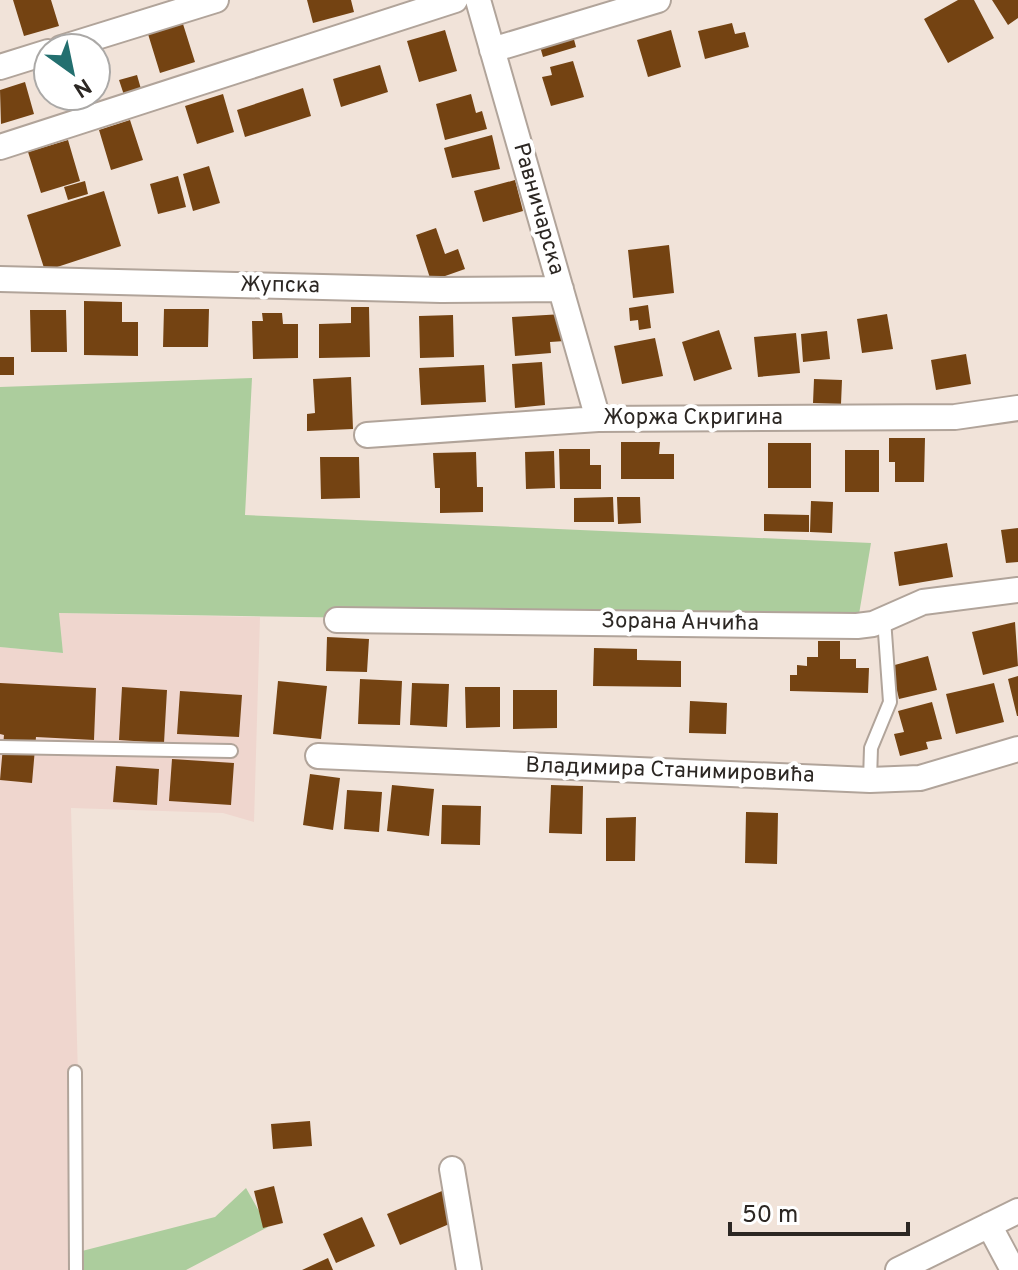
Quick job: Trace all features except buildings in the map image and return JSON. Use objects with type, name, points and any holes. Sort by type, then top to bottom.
[{"type":"street","points":[[112,32],[216,0]]},
{"type":"street","points":[[0,147],[455,0]]},
{"type":"street","name":"Равничарска","points":[[478,0],[598,419]]},
{"type":"street","points":[[492,50],[658,0]]},
{"type":"street","points":[[0,67],[32,57]]},
{"type":"street","name":"Жупска","points":[[0,279],[441,290],[561,289]]},
{"type":"street","name":"Жоржа Скригина","points":[[367,435],[598,419],[955,417],[1018,408]]},
{"type":"street","name":"Зорана Анчића","points":[[337,620],[857,626],[884,619],[923,602],[1018,590]]},
{"type":"street","name":"Владимира Станимировића","points":[[318,756],[870,780],[920,778],[1018,749]]},
{"type":"street","points":[[452,1169],[469,1270]]},
{"type":"street","points":[[898,1270],[1018,1211]]},
{"type":"street","points":[[989,1225],[1013,1270]]},
{"type":"lane","points":[[870,780],[871,748],[890,702],[884,619]]},
{"type":"lane","points":[[0,747],[231,751]]},
{"type":"lane","points":[[75,1072],[76,1270]]},
{"type":"shaded area","points":[[58,613],[260,617],[254,822],[223,813],[71,808],[83,1270],[0,1270],[0,647],[63,653]]},
{"type":"green space","points":[[252,378],[245,515],[871,543],[857,626],[59,613],[63,653],[0,647],[0,387]]},
{"type":"green space","points":[[246,1188],[268,1227],[186,1270],[83,1270],[82,1251],[215,1217]]}]
